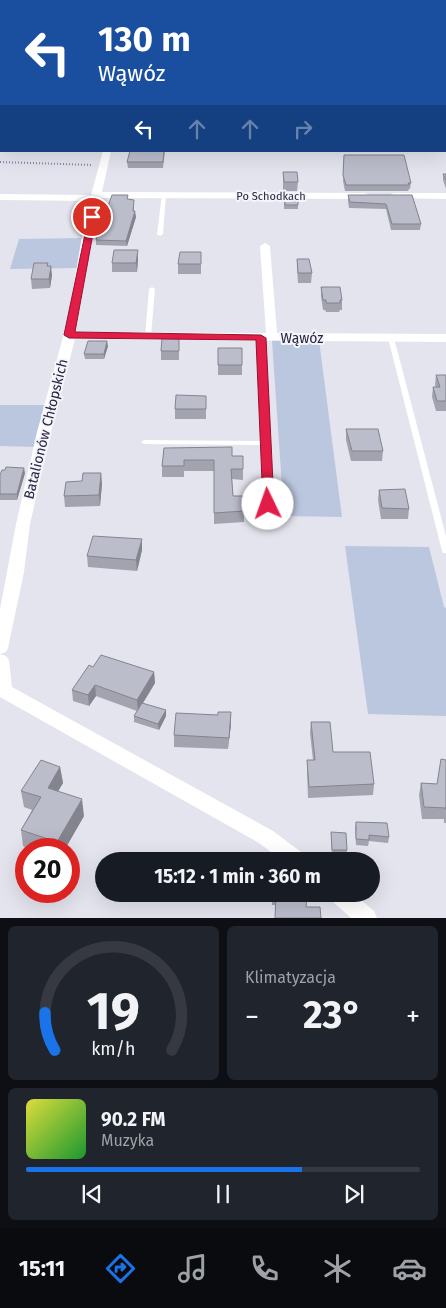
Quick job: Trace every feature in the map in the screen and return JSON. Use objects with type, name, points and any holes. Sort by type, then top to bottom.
[{"type":"street","name":"Batalionów Chłopskich","points":[[0,648],[16,572],[23,524],[69,335],[107,152]]},
{"type":"street","name":"Po Schodkach","points":[[0,197],[446,196]]},
{"type":"street","points":[[265,246],[267,338]]},
{"type":"street","name":"Wąwóz","points":[[69,335],[446,338]]},
{"type":"street","points":[[0,660],[4,691],[266,837],[286,852]]},
{"type":"street","points":[[348,902],[366,918]]},
{"type":"lane","points":[[160,234],[164,196]]},
{"type":"lane","points":[[148,336],[152,289]]},
{"type":"lane","points":[[267,338],[265,443],[268,504]]},
{"type":"lane","points":[[391,338],[446,551]]},
{"type":"lane","points":[[144,442],[265,443]]},
{"type":"path","points":[[206,0],[249,0]]},
{"type":"path","points":[[0,162],[104,165]]},
{"type":"shaded area","points":[[82,238],[77,268],[10,269],[19,239]]},
{"type":"shaded area","points":[[272,340],[319,340],[342,517],[284,516]]},
{"type":"shaded area","points":[[0,405],[47,405],[36,447],[0,446]]},
{"type":"shaded area","points":[[345,546],[429,547],[444,607],[446,608],[446,716],[368,714]]},
{"type":"building","points":[[130,152],[164,152],[163,162],[127,162]]},
{"type":"building","points":[[344,155],[404,155],[411,183],[408,183],[409,185],[346,185],[343,175]]},
{"type":"building","points":[[283,172],[297,172],[298,182],[284,182]]},
{"type":"building","points":[[112,195],[128,195],[127,199],[134,200],[133,211],[135,211],[126,241],[96,240]]},
{"type":"building","points":[[348,195],[412,195],[421,224],[392,224],[386,204],[350,202]]},
{"type":"building","points":[[284,196],[298,196],[298,205],[285,205]]},
{"type":"building","points":[[114,250],[138,250],[136,263],[112,263]]},
{"type":"building","points":[[180,252],[201,252],[201,264],[178,264]]},
{"type":"building","points":[[297,259],[309,259],[312,273],[298,273]]},
{"type":"building","points":[[34,263],[48,263],[47,266],[51,266],[49,279],[31,279]]},
{"type":"building","points":[[321,287],[340,287],[342,300],[340,300],[340,303],[326,303],[326,300],[323,300]]},
{"type":"building","points":[[162,338],[179,338],[179,351],[161,351]]},
{"type":"building","points":[[88,341],[107,341],[104,354],[84,354]]},
{"type":"building","points":[[218,348],[242,348],[242,365],[218,365]]},
{"type":"building","points":[[436,375],[446,375],[446,401],[437,401],[433,387],[440,387]]},
{"type":"building","points":[[176,395],[206,396],[206,409],[175,409]]},
{"type":"building","points":[[346,429],[378,429],[383,451],[352,451]]},
{"type":"building","points":[[232,447],[232,456],[243,456],[243,469],[231,469],[233,496],[244,496],[244,511],[214,513],[214,460],[184,460],[184,466],[162,466],[164,448]]},
{"type":"building","points":[[6,467],[24,468],[17,494],[0,494],[0,475]]},
{"type":"building","points":[[83,473],[101,473],[99,495],[64,496],[66,482],[82,481]]},
{"type":"building","points":[[405,489],[409,509],[382,508],[379,490]]},
{"type":"building","points":[[93,536],[142,539],[136,560],[87,556]]},
{"type":"building","points":[[101,655],[154,672],[137,700],[95,685],[88,695],[72,690],[89,665],[93,667]]},
{"type":"building","points":[[142,703],[166,710],[158,724],[134,716]]},
{"type":"building","points":[[218,712],[231,712],[229,738],[174,735],[176,713],[218,715]]},
{"type":"building","points":[[311,722],[330,722],[333,752],[370,752],[374,784],[309,787],[307,760],[315,760]]},
{"type":"building","points":[[441,759],[446,760],[446,808],[424,807],[421,783],[437,784]]},
{"type":"building","points":[[41,760],[60,767],[48,788],[82,799],[59,838],[45,838],[21,830],[41,797],[21,791]]},
{"type":"building","points":[[356,822],[387,823],[389,837],[369,835],[369,840],[356,839]]},
{"type":"building","points":[[331,832],[346,833],[347,850],[332,850]]},
{"type":"building","points":[[276,902],[306,902],[306,907],[320,907],[321,918],[275,918]]},
{"type":"route","points":[[92,217],[87,236],[74,319],[69,335],[261,338],[268,504]]}]
